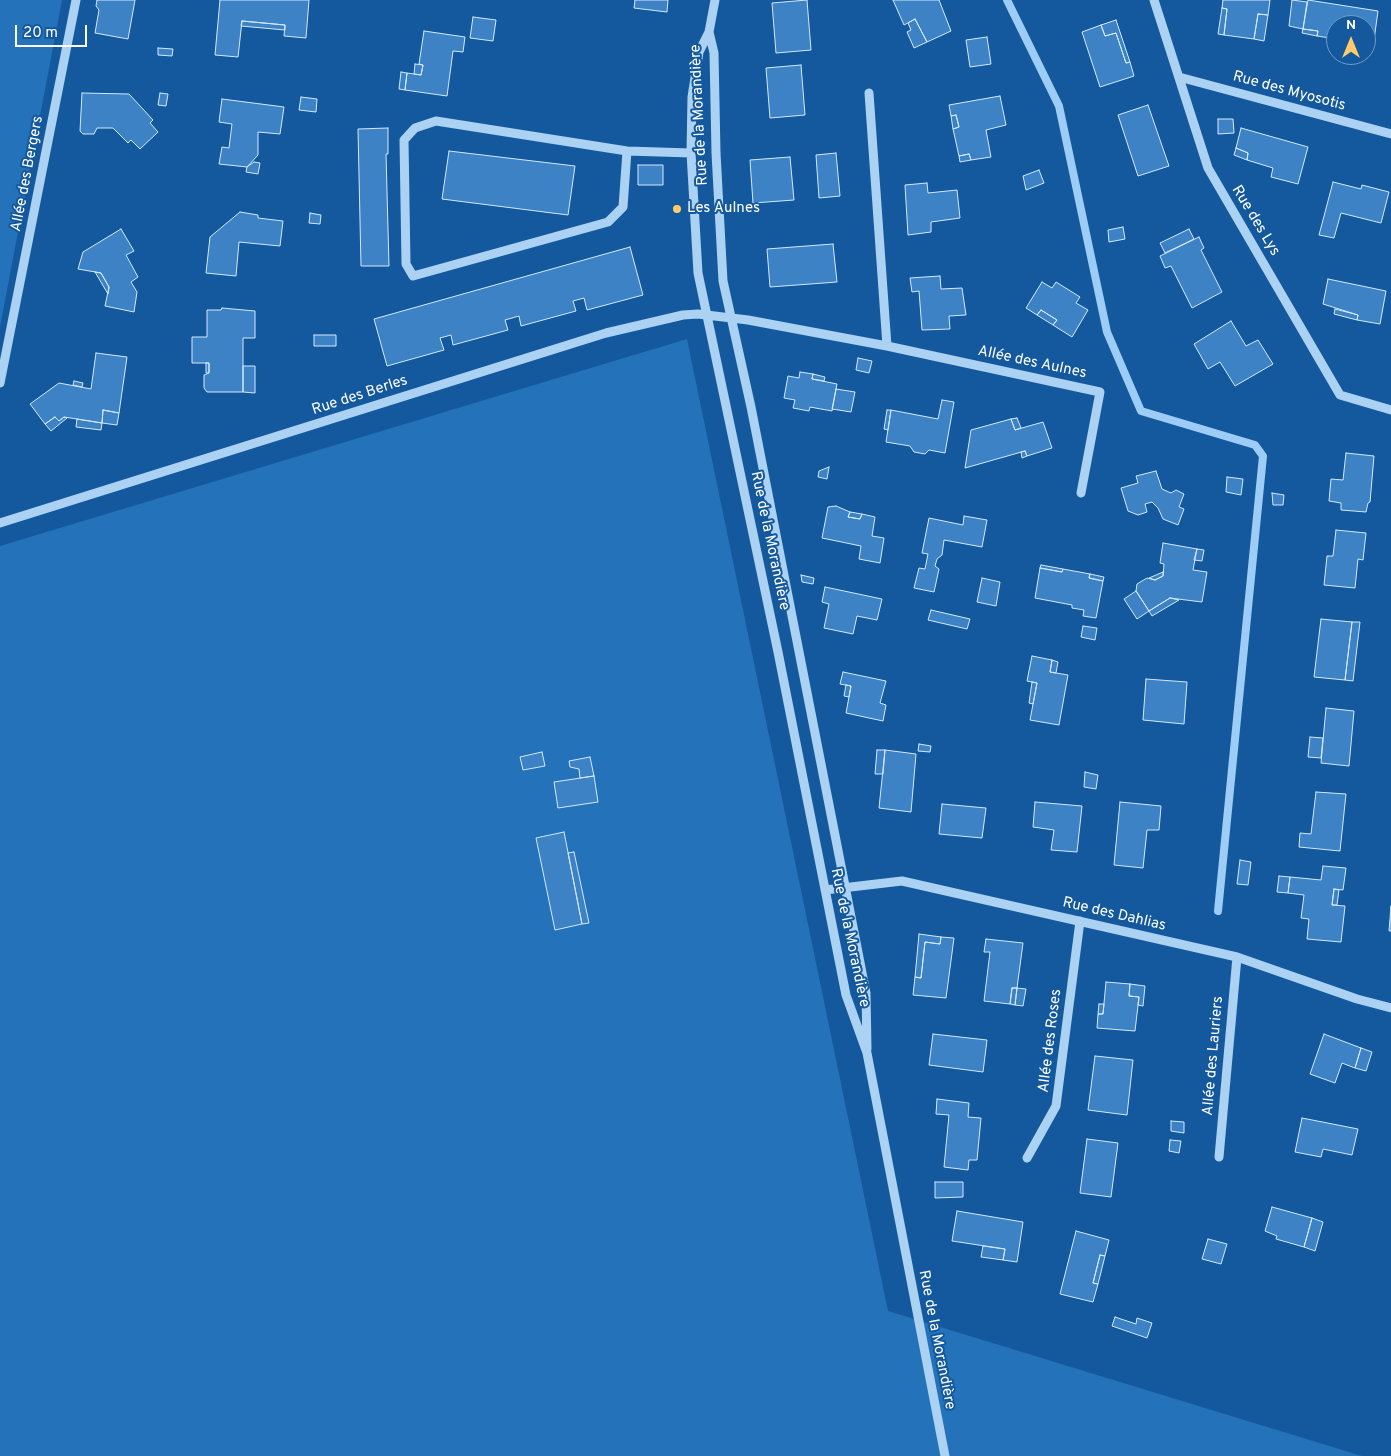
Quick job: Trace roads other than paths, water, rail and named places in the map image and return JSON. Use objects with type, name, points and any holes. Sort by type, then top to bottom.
[{"type":"street","name":"Allée des Bergers","points":[[0,383],[76,0]]},
{"type":"street","name":"Rue de la Morandière","points":[[715,0],[709,32],[699,52],[692,97],[691,153],[694,238],[698,274],[778,652],[846,995],[856,1028],[867,1053]]},
{"type":"street","name":"Rue des Lys","points":[[1154,0],[1208,168],[1340,395],[1391,410]]},
{"type":"street","name":"Rue de la Morandière","points":[[709,32],[714,53],[719,238],[724,281],[866,993],[867,1053],[945,1456]]},
{"type":"street","name":"Rue des Myosotis","points":[[1179,77],[1391,134]]},
{"type":"street","points":[[869,93],[887,346]]},
{"type":"street","points":[[626,151],[623,207],[608,222],[413,276],[406,264],[404,140],[415,128],[436,121],[626,151],[691,153]]},
{"type":"street","name":"Rue des Berles","points":[[0,522],[606,333],[683,315],[732,318]]},
{"type":"street","name":"Allée des Aulnes","points":[[732,318],[887,346],[1100,392],[1081,493]]},
{"type":"street","name":"Rue des Dahlias","points":[[825,890],[902,881],[1237,957],[1357,999],[1391,1008]]},
{"type":"street","name":"Allée des Roses","points":[[1027,1158],[1056,1106],[1080,921]]},
{"type":"street","name":"Allée des Lauriers","points":[[1219,1157],[1237,957]]},
{"type":"waterway","points":[[1007,0],[1059,106],[1107,332],[1141,411],[1255,445],[1263,456],[1218,911]]},
{"type":"place","name":"Les Aulnes","points":[[677,209]]}]
